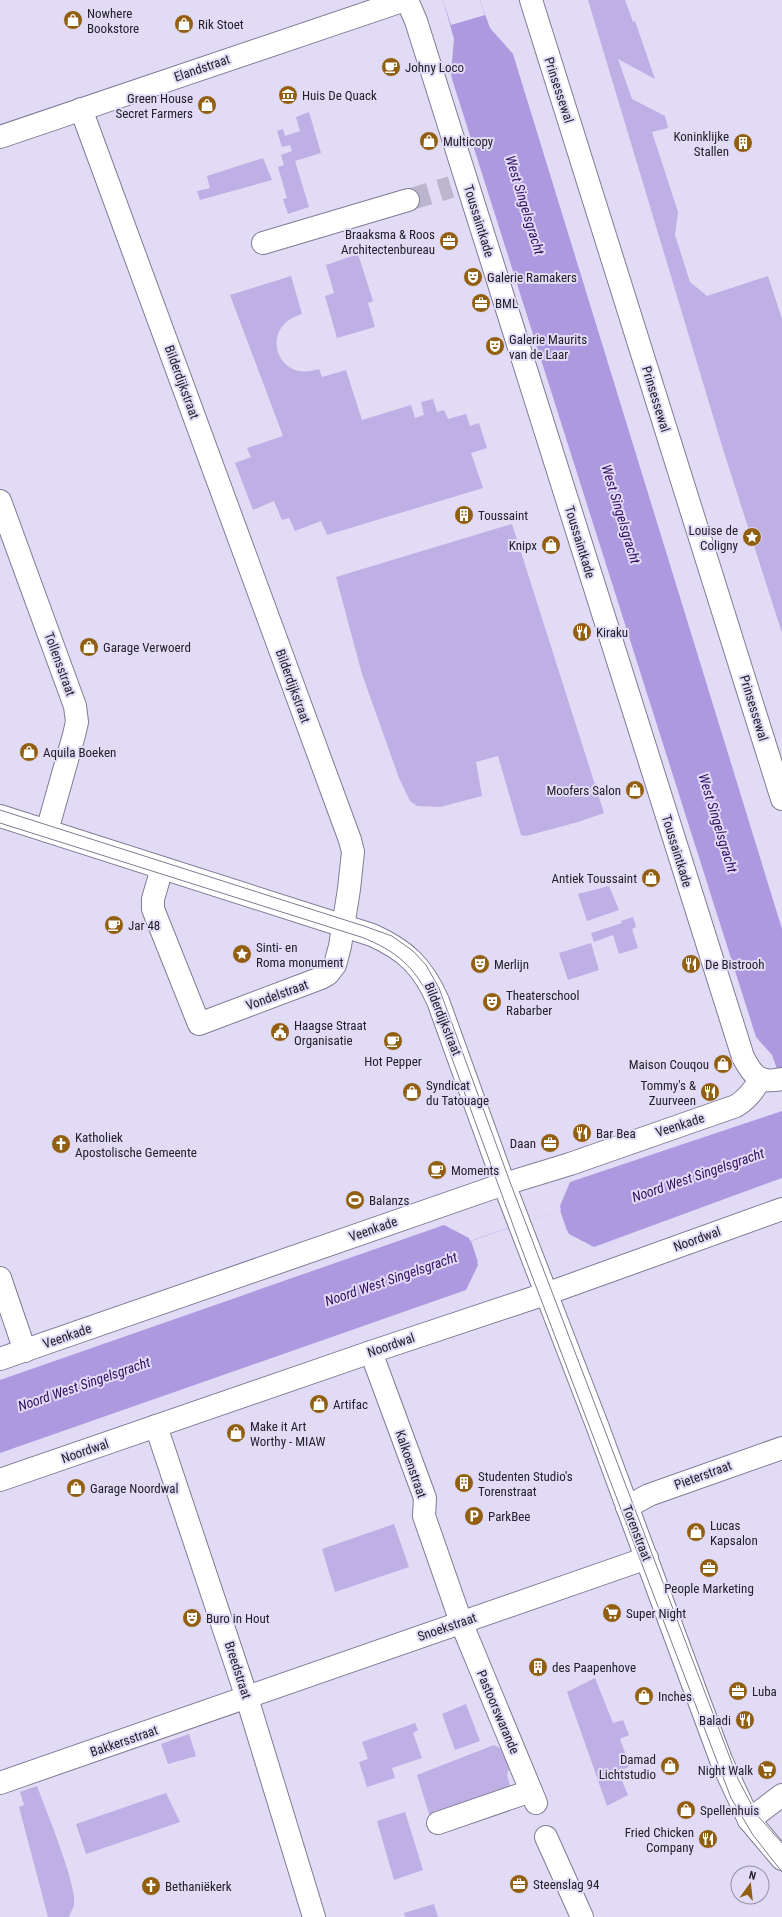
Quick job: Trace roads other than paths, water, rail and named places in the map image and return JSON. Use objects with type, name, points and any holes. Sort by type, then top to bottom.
[{"type":"street","name":"Elandstraat","points":[[0,137],[406,0]]},
{"type":"street","name":"Toussaintkade","points":[[406,0],[416,21],[459,185],[743,1057],[750,1071],[760,1079]]},
{"type":"street","name":"Prinsessewal","points":[[531,0],[782,799]]},
{"type":"street","name":"Bilderdijkstraat","points":[[82,109],[350,840],[352,852],[344,925],[393,944],[413,961],[424,974],[438,1001],[513,1181],[520,1224],[528,1245]]},
{"type":"street","points":[[263,243],[408,200]]},
{"type":"street","name":"Tollensstraat","points":[[0,501],[75,706],[77,722],[47,831]]},
{"type":"street","points":[[0,816],[344,925]]},
{"type":"street","name":"Vondelstraat","points":[[162,868],[153,899],[153,909],[199,1024],[322,978],[328,974],[335,965],[344,925]]},
{"type":"street","points":[[760,1079],[770,1082],[781,1079]]},
{"type":"street","name":"Veenkade","points":[[0,1359],[513,1181],[570,1164],[736,1106],[746,1099],[754,1090],[760,1079]]},
{"type":"street","name":"Noordwal","points":[[0,1480],[371,1352],[546,1294],[782,1208]]},
{"type":"street","name":"Torenstraat","points":[[528,1245],[626,1507],[647,1558],[721,1760],[749,1820],[782,1859]]},
{"type":"street","points":[[0,1278],[25,1351]]},
{"type":"street","name":"Kalkoenstraat","points":[[371,1352],[425,1498],[424,1516],[461,1622]]},
{"type":"street","name":"Breedstraat","points":[[156,1426],[247,1698],[314,1917]]},
{"type":"street","name":"Pieterstraat","points":[[626,1507],[649,1495],[782,1448]]},
{"type":"street","name":"Snoekstraat","points":[[247,1698],[647,1558]]},
{"type":"street","name":"Pastoorswarande","points":[[438,1823],[534,1797],[461,1622]]},
{"type":"street","name":"Bakkersstraat","points":[[0,1784],[247,1698]]},
{"type":"street","points":[[749,1820],[782,1795]]},
{"type":"street","points":[[546,1837],[582,1917]]},
{"type":"water","name":"West Singelsgracht","points":[[443,0],[480,0],[490,28],[513,54],[782,929],[782,1083],[772,1055],[756,1037],[452,79],[451,73],[454,39]]},
{"type":"water","name":"Noord West Singelsgracht","points":[[782,1111],[782,1178],[594,1247],[569,1234],[567,1230],[477,1262],[478,1265],[466,1290],[0,1453],[0,1380],[444,1225],[469,1238],[470,1241],[561,1210],[560,1206],[570,1182]]},
{"type":"tunnel","points":[[408,200],[451,187]]},
{"type":"tram line","points":[[0,810],[392,936],[413,951],[426,965],[439,988],[510,1182],[738,1779],[757,1815],[782,1843]]},
{"type":"tram line","points":[[0,823],[361,937],[374,942],[395,954],[404,962],[418,979],[431,1001],[521,1247],[731,1798],[753,1835],[782,1872]]},
{"type":"place","name":"Nowhere Bookstore","points":[[73,20]]},
{"type":"place","name":"Rik Stoet","points":[[184,24]]},
{"type":"place","name":"Johny Loco","points":[[391,67]]},
{"type":"place","name":"Huis De Quack","points":[[288,95]]},
{"type":"place","name":"Green House Secret Farmers","points":[[207,105]]},
{"type":"place","name":"Multicopy","points":[[429,141]]},
{"type":"place","name":"Koninklijke Stallen","points":[[743,143]]},
{"type":"place","name":"Braaksma & Roos Architectenbureau","points":[[449,241]]},
{"type":"place","name":"Galerie Ramakers","points":[[473,277]]},
{"type":"place","name":"BML","points":[[481,303]]},
{"type":"place","name":"Galerie Maurits van de Laar","points":[[495,346]]},
{"type":"place","name":"Toussaint","points":[[464,515]]},
{"type":"place","name":"Louise de Coligny","points":[[752,537]]},
{"type":"place","name":"Knipx","points":[[551,545]]},
{"type":"place","name":"Kiraku","points":[[582,632]]},
{"type":"place","name":"Garage Verwoerd","points":[[89,647]]},
{"type":"place","name":"Aquila Boeken","points":[[29,752]]},
{"type":"place","name":"Moofers Salon","points":[[635,790]]},
{"type":"place","name":"Antiek Toussaint","points":[[651,878]]},
{"type":"place","name":"Jar 48","points":[[114,925]]},
{"type":"place","name":"Sinti- en Roma monument","points":[[242,954]]},
{"type":"place","name":"Merlijn","points":[[480,964]]},
{"type":"place","name":"De Bistrooh","points":[[691,964]]},
{"type":"place","name":"Theaterschool Rabarber","points":[[492,1002]]},
{"type":"place","name":"Haagse Straat Organisatie","points":[[280,1032]]},
{"type":"place","name":"Hot Pepper","points":[[393,1041]]},
{"type":"place","name":"Maison Couqou","points":[[723,1064]]},
{"type":"place","name":"Syndicat du Tatouage","points":[[412,1092]]},
{"type":"place","name":"Tommy's & Zuurveen","points":[[710,1092]]},
{"type":"place","name":"Bar Bea","points":[[582,1133]]},
{"type":"place","name":"Daan","points":[[550,1143]]},
{"type":"place","name":"Katholiek Apostolische Gemeente","points":[[61,1144]]},
{"type":"place","name":"Moments","points":[[437,1170]]},
{"type":"place","name":"Balanzs","points":[[355,1200]]},
{"type":"place","name":"Artifac","points":[[319,1404]]},
{"type":"place","name":"Make it Art Worthy - MIAW","points":[[236,1433]]},
{"type":"place","name":"Studenten Studio's Torenstraat","points":[[464,1483]]},
{"type":"place","name":"Garage Noordwal","points":[[76,1488]]},
{"type":"place","name":"ParkBee","points":[[474,1516]]},
{"type":"place","name":"Lucas Kapsalon","points":[[696,1532]]},
{"type":"place","name":"People Marketing","points":[[709,1568]]},
{"type":"place","name":"Super Night","points":[[612,1613]]},
{"type":"place","name":"Buro in Hout","points":[[192,1618]]},
{"type":"place","name":"des Paapenhove","points":[[538,1667]]},
{"type":"place","name":"Luba","points":[[738,1691]]},
{"type":"place","name":"Inches","points":[[644,1696]]},
{"type":"place","name":"Baladi","points":[[745,1720]]},
{"type":"place","name":"Damad Lichtstudio","points":[[670,1766]]},
{"type":"place","name":"Night Walk","points":[[767,1770]]},
{"type":"place","name":"Spellenhuis","points":[[686,1810]]},
{"type":"place","name":"Fried Chicken Company","points":[[708,1839]]},
{"type":"place","name":"Steenslag 94","points":[[519,1884]]},
{"type":"place","name":"Bethaniëkerk","points":[[151,1886]]}]
